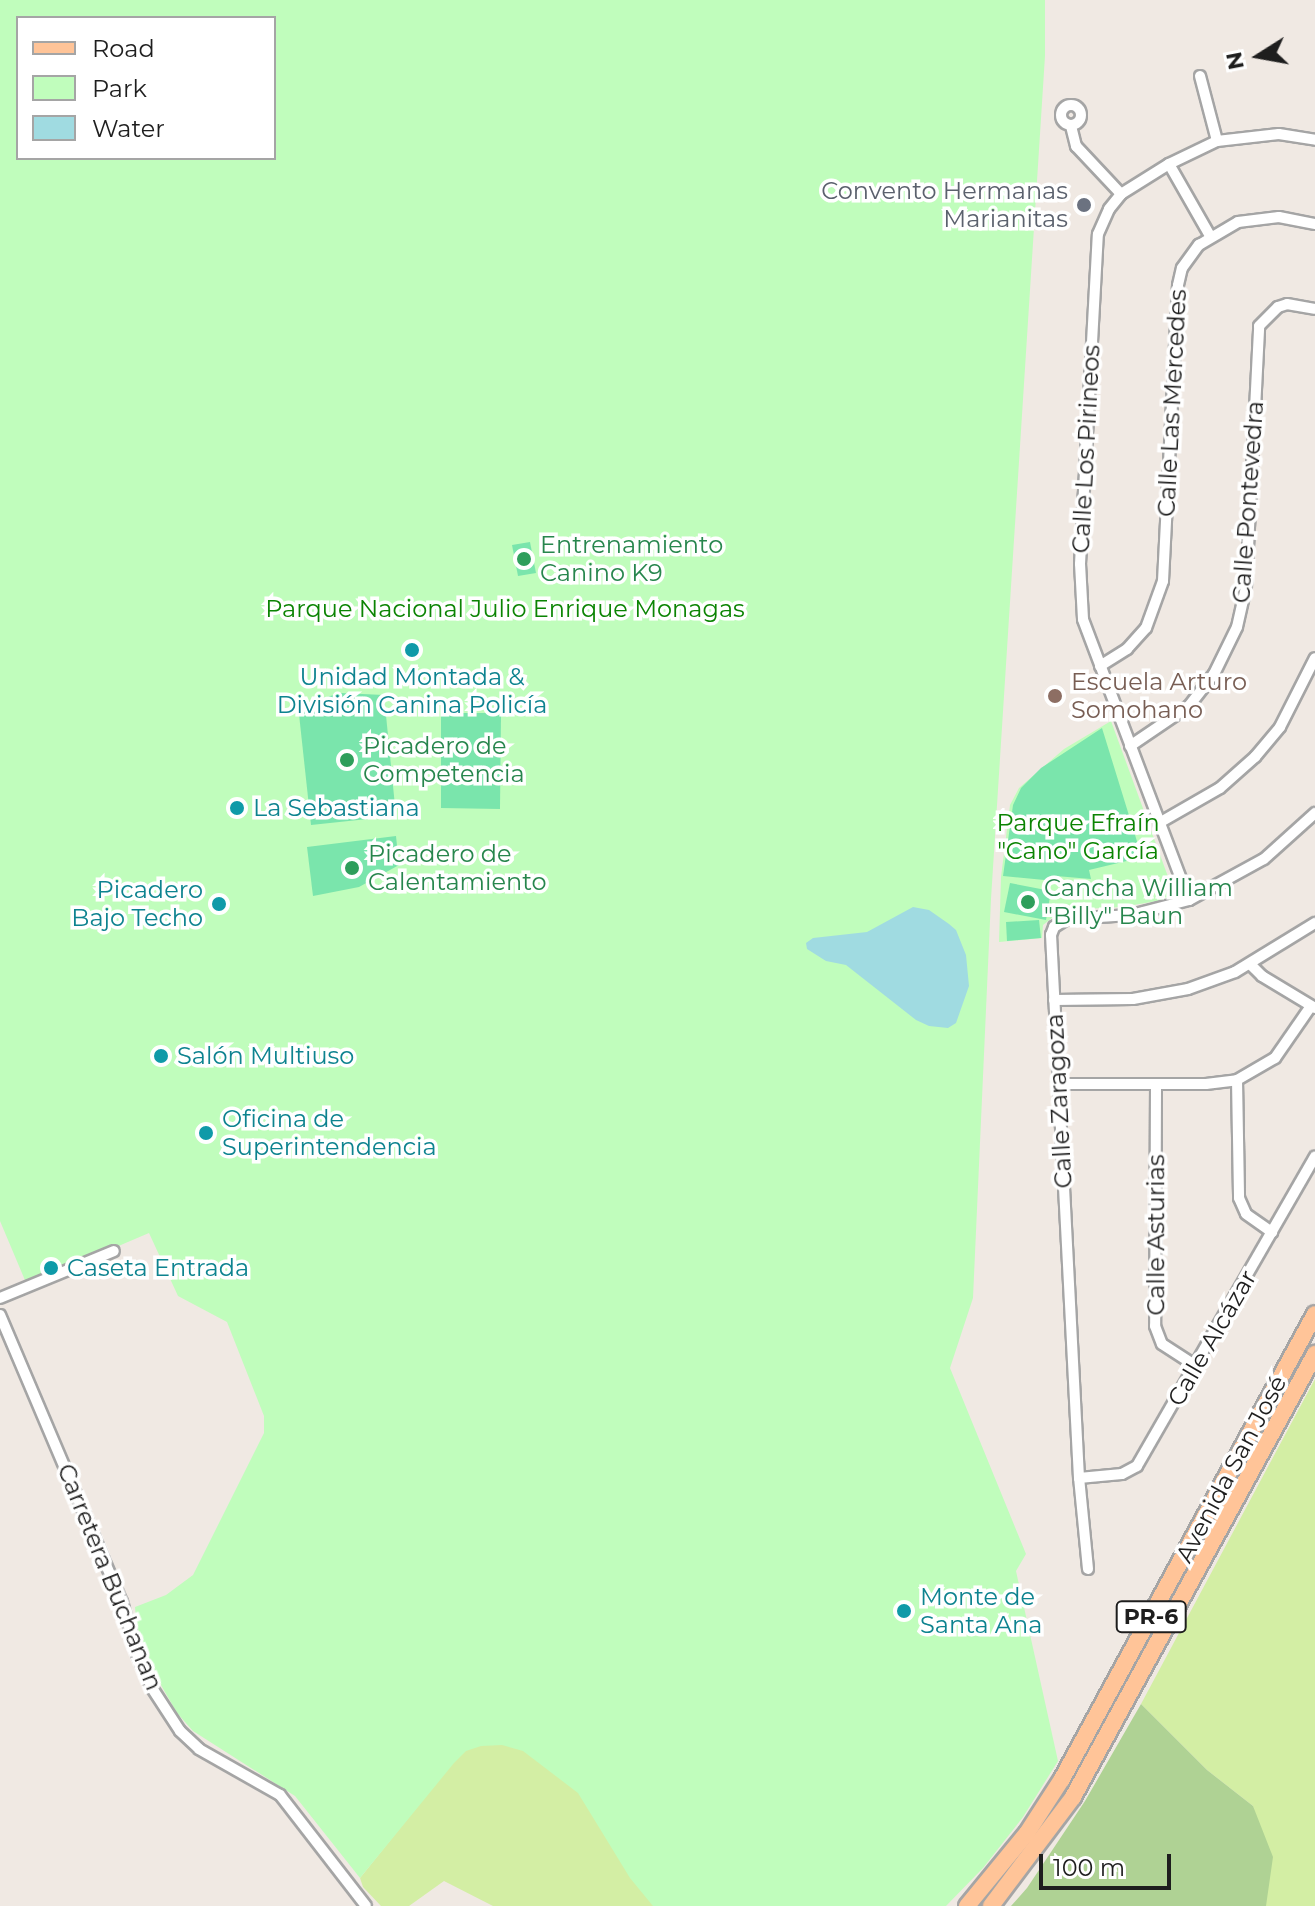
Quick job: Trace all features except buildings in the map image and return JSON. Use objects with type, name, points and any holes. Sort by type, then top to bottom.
[{"type":"main road","name":"Avenida San José","points":[[967,1906],[1027,1833],[1062,1779],[1315,1314]]},
{"type":"main road","name":"Avenida San José","points":[[991,1906],[1073,1797],[1315,1354]]},
{"type":"street","points":[[1200,76],[1217,141]]},
{"type":"street","points":[[1071,126],[1076,146],[1121,194]]},
{"type":"street","name":"Calle Los Pirineos","points":[[1189,900],[1083,619],[1080,564],[1096,246],[1103,219],[1121,194],[1169,164],[1217,141],[1279,134],[1315,140]]},
{"type":"street","points":[[1169,164],[1210,236]]},
{"type":"street","name":"Calle Las Mercedes","points":[[1100,666],[1138,637],[1159,597],[1163,581],[1178,285],[1188,257],[1210,236],[1238,222],[1267,216],[1315,224]]},
{"type":"street","name":"Calle Pontevedra","points":[[1130,746],[1171,720],[1201,693],[1237,627],[1246,587],[1259,326],[1278,307],[1287,304],[1315,309]]},
{"type":"street","points":[[1159,823],[1220,788],[1255,757],[1286,718],[1315,658]]},
{"type":"street","name":"Calle Zaragoza","points":[[1088,1569],[1079,1478],[1051,935],[1060,922],[1131,915],[1189,900],[1264,859],[1315,813]]},
{"type":"street","points":[[1054,1000],[1110,1000],[1158,995],[1208,982],[1250,964],[1315,923]]},
{"type":"street","points":[[1058,1084],[1237,1080],[1275,1058],[1313,1007],[1262,976],[1250,964]]},
{"type":"street","points":[[1237,1080],[1239,1198],[1246,1214],[1272,1232]]},
{"type":"street","name":"Calle Asturias","points":[[1156,1084],[1155,1326],[1162,1344],[1196,1366]]},
{"type":"street","name":"Calle Alcázar","points":[[1079,1478],[1122,1474],[1137,1466],[1315,1157]]},
{"type":"street","points":[[0,1298],[114,1251]]},
{"type":"street","name":"Carretera Buchanan","points":[[0,1315],[122,1602],[137,1654],[152,1688],[180,1731],[199,1749],[280,1795],[366,1906]]},
{"type":"green space","name":"Parque Nacional Julio Enrique Monagas","points":[[0,0],[1045,0],[1045,56],[991,899],[973,1298],[950,1368],[1026,1554],[1016,1571],[1058,1761],[1023,1817],[983,1868],[946,1906],[653,1906],[630,1878],[578,1793],[523,1751],[502,1745],[481,1746],[466,1751],[360,1878],[295,1796],[193,1731],[177,1713],[138,1640],[135,1607],[166,1595],[193,1575],[264,1433],[264,1416],[227,1322],[178,1296],[149,1233],[27,1285],[0,1221]]},
{"type":"green space","name":"Entrenamiento Canino K9","points":[[530,542],[536,573],[518,576],[512,545]]},
{"type":"green space","name":"Picadero de Competencia","points":[[341,693],[384,695],[396,816],[311,825],[298,705]]},
{"type":"green space","points":[[441,713],[501,713],[500,809],[441,808]]},
{"type":"green space","name":"Parque Efraín \"Cano\" García","points":[[1111,721],[1174,893],[1163,900],[1122,907],[1062,910],[1043,925],[1042,938],[999,942],[1001,877],[1010,805],[1019,788],[1064,749]]},
{"type":"green space","points":[[1102,728],[1140,851],[1139,858],[1089,870],[1091,879],[1056,876],[1055,881],[1003,876],[1013,805],[1021,788],[1041,768]]},
{"type":"green space","name":"Picadero de Calentamiento","points":[[396,836],[399,865],[359,887],[313,896],[307,847]]},
{"type":"green space","name":"Cancha William \"Billy\" Baun","points":[[1010,883],[1051,891],[1046,920],[1004,912]]},
{"type":"green space","points":[[1039,920],[1041,938],[1007,941],[1006,922]]},
{"type":"green space","points":[[1315,1379],[1315,1906],[1266,1906],[1253,1806],[1207,1770],[1141,1704]]},
{"type":"green space","points":[[502,1701],[684,1906],[493,1906],[444,1881],[409,1906],[381,1906],[363,1887],[360,1878]]},
{"type":"green space","points":[[1141,1704],[1207,1770],[1253,1806],[1273,1857],[1266,1906],[1011,1906],[1027,1888],[1085,1801]]},
{"type":"water","points":[[913,907],[929,910],[956,930],[966,955],[969,986],[956,1023],[948,1028],[929,1026],[916,1020],[846,965],[826,961],[807,949],[806,943],[813,938],[867,932]]},
{"type":"place","name":"Convento Hermanas Marianitas","points":[[1084,205]]},
{"type":"place","name":"Entrenamiento Canino K9","points":[[524,559]]},
{"type":"place","name":"Unidad Montada & División Canina Policía","points":[[412,650]]},
{"type":"place","name":"Escuela Arturo Somohano","points":[[1055,696]]},
{"type":"place","name":"Picadero de Competencia","points":[[347,760]]},
{"type":"place","name":"La Sebastiana","points":[[237,808]]},
{"type":"place","name":"Picadero de Calentamiento","points":[[352,868]]},
{"type":"place","name":"Cancha William \"Billy\" Baun","points":[[1028,902]]},
{"type":"place","name":"Picadero Bajo Techo","points":[[219,904]]},
{"type":"place","name":"Salón Multiuso","points":[[161,1056]]},
{"type":"place","name":"Oficina de Superintendencia","points":[[206,1133]]},
{"type":"place","name":"Caseta Entrada","points":[[51,1268]]},
{"type":"place","name":"Monte de Santa Ana","points":[[904,1611]]}]
